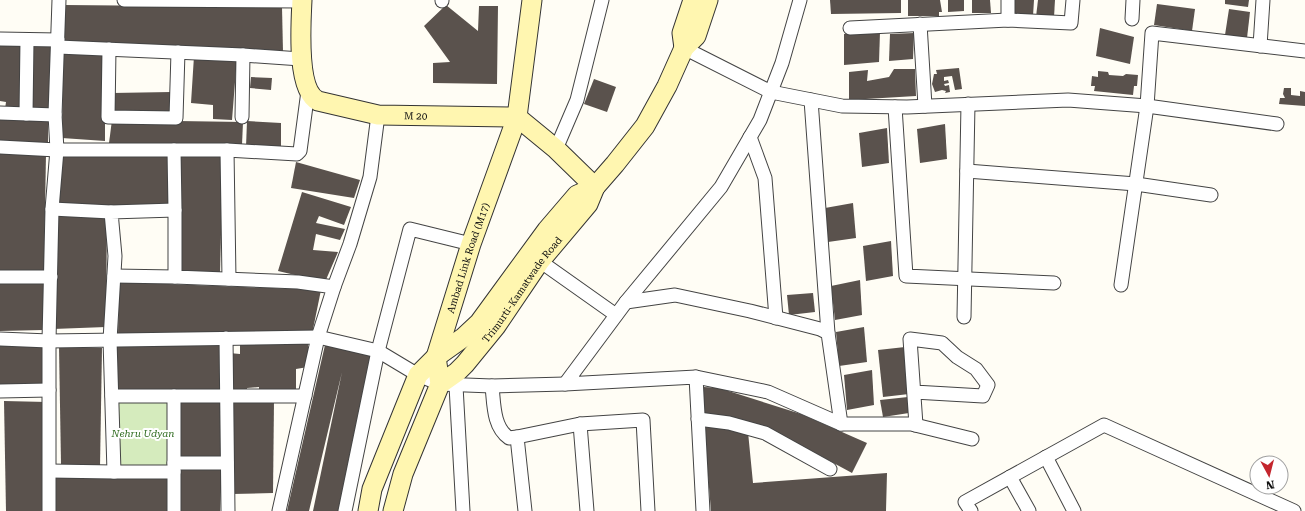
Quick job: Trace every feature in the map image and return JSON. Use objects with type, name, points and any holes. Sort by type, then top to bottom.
[{"type":"street","points":[[49,511],[49,390],[52,209],[57,150],[55,115],[59,0]]},
{"type":"street","points":[[0,147],[57,150],[227,150],[297,154],[300,151],[308,91],[301,59],[302,0],[124,0]]},
{"type":"street","name":"Ambad Link Road (M17)","points":[[448,385],[436,357],[471,244],[517,117],[532,0]]},
{"type":"street","points":[[556,150],[577,100],[602,0]]},
{"type":"street","name":"Trimurti-Kamatwade Road","points":[[684,48],[682,33],[693,0]]},
{"type":"street","name":"Trimurti-Kamatwade Road","points":[[448,385],[506,313],[547,230],[577,195],[595,187],[645,126],[667,86],[684,48],[696,36],[708,0]]},
{"type":"street","points":[[565,384],[626,302],[721,187],[760,120],[782,63],[800,0]]},
{"type":"street","points":[[1008,0],[1008,20]]},
{"type":"street","points":[[850,28],[1008,20],[1071,23],[1073,0]]},
{"type":"street","points":[[1132,18],[1133,0]]},
{"type":"street","points":[[1260,46],[1263,0]]},
{"type":"street","points":[[920,24],[925,106]]},
{"type":"street","points":[[1121,285],[1147,106],[1152,33],[1305,51]]},
{"type":"street","points":[[0,39],[26,40],[109,49],[301,59]]},
{"type":"street","points":[[26,40],[26,114]]},
{"type":"street","points":[[684,48],[771,92],[842,106],[896,107],[1068,100],[1147,106],[1277,124]]},
{"type":"street","points":[[109,49],[108,117],[176,118],[178,52]]},
{"type":"street","points":[[242,117],[243,55]]},
{"type":"street","name":"M 20","points":[[308,91],[313,98],[318,101],[378,115],[517,117]]},
{"type":"street","points":[[812,100],[828,333],[841,424]]},
{"type":"street","points":[[964,317],[968,104]]},
{"type":"street","points":[[896,107],[906,276],[1054,282]]},
{"type":"street","points":[[0,114],[55,115]]},
{"type":"street","points":[[279,511],[318,337],[334,286],[350,244],[370,177],[378,115]]},
{"type":"street","points":[[517,117],[556,150],[595,187]]},
{"type":"street","points":[[750,137],[764,178],[776,318]]},
{"type":"street","points":[[174,150],[175,277]]},
{"type":"street","points":[[227,150],[229,279]]},
{"type":"street","points":[[967,171],[1136,184],[1211,194]]},
{"type":"street","points":[[52,209],[111,212],[175,210]]},
{"type":"street","points":[[111,212],[115,256],[110,340],[114,472]]},
{"type":"street","points":[[345,511],[378,351],[410,229],[471,244]]},
{"type":"street","points":[[534,258],[616,315]]},
{"type":"street","name":"Trimurti-Kamatwade Road","points":[[418,375],[436,357],[464,337],[479,323],[534,258]]},
{"type":"street","points":[[114,276],[298,282],[334,286]]},
{"type":"street","points":[[0,277],[51,277]]},
{"type":"street","points":[[626,302],[675,295],[750,311],[820,329],[828,333]]},
{"type":"street","points":[[0,339],[50,341],[318,337],[378,351],[418,375],[448,385],[492,386],[565,384],[696,377],[768,392],[841,424],[911,424],[972,439]]},
{"type":"street","points":[[226,338],[228,511]]},
{"type":"street","points":[[914,392],[983,396],[988,385],[976,369],[956,357],[942,343],[910,339],[916,425]]},
{"type":"street","points":[[368,511],[372,490],[418,375]]},
{"type":"street","points":[[696,377],[703,511]]},
{"type":"street","points":[[393,511],[403,474],[448,385]]},
{"type":"street","points":[[448,385],[463,511]]},
{"type":"street","points":[[492,386],[497,422],[503,434],[509,438],[580,424],[643,420],[648,511]]},
{"type":"street","points":[[0,391],[49,390]]},
{"type":"street","points":[[112,396],[305,396]]},
{"type":"street","points":[[174,396],[174,511]]},
{"type":"street","points":[[698,418],[728,423],[765,433],[830,469]]},
{"type":"street","points":[[580,424],[587,511]]},
{"type":"street","points":[[971,511],[965,502],[1104,425],[1294,511]]},
{"type":"street","points":[[517,437],[525,511]]},
{"type":"street","points":[[1046,457],[1074,511]]},
{"type":"street","points":[[50,471],[114,472],[227,463]]},
{"type":"street","points":[[1010,477],[1029,511]]},
{"type":"green space","name":"Nehru Udyan","points":[[116,399],[169,399],[170,467],[117,467]]},
{"type":"building","points":[[830,0],[901,0],[901,13],[831,14]]},
{"type":"building","points":[[908,0],[940,0],[942,12],[939,12],[939,16],[908,16]]},
{"type":"building","points":[[948,0],[964,0],[964,11],[948,12]]},
{"type":"building","points":[[972,0],[990,0],[991,13],[972,13]]},
{"type":"building","points":[[1013,0],[1034,0],[1033,16],[1012,15]]},
{"type":"building","points":[[1038,0],[1055,0],[1054,17],[1036,17]]},
{"type":"building","points":[[1225,0],[1249,0],[1248,7],[1225,4]]},
{"type":"building","points":[[1157,4],[1195,9],[1192,31],[1154,25]]},
{"type":"building","points":[[65,5],[282,7],[283,52],[64,45]]},
{"type":"building","points":[[446,5],[478,31],[479,6],[498,6],[497,84],[433,83],[433,63],[450,62],[424,26]]},
{"type":"building","points":[[1229,9],[1250,12],[1247,38],[1225,35]]},
{"type":"building","points":[[1100,28],[1134,37],[1130,64],[1096,56]]},
{"type":"building","points":[[880,32],[879,62],[844,65],[844,34]]},
{"type":"building","points":[[914,33],[913,59],[889,61],[890,34]]},
{"type":"building","points":[[0,42],[21,44],[20,110],[5,109],[6,102],[0,101]]},
{"type":"building","points":[[31,43],[53,43],[51,111],[30,108]]},
{"type":"building","points":[[63,52],[105,52],[105,141],[62,138]]},
{"type":"building","points":[[194,56],[237,57],[232,120],[213,119],[213,105],[191,103]]},
{"type":"building","points":[[959,68],[962,89],[955,90],[952,76],[944,77],[944,81],[948,80],[949,83],[944,84],[945,86],[949,85],[950,92],[945,93],[946,91],[942,90],[935,92],[932,84],[934,74],[937,74],[936,70]]},
{"type":"building","points":[[894,69],[915,69],[916,96],[849,100],[849,72],[868,70],[867,81],[889,77]]},
{"type":"building","points":[[1098,71],[1108,72],[1109,75],[1138,75],[1137,86],[1134,86],[1133,95],[1094,91],[1095,86],[1091,86],[1092,76],[1098,77]]},
{"type":"building","points":[[251,77],[272,78],[271,90],[250,88]]},
{"type":"building","points":[[594,79],[616,87],[607,112],[584,104]]},
{"type":"building","points":[[1284,88],[1291,88],[1291,95],[1300,96],[1300,91],[1305,92],[1305,106],[1279,104],[1280,98],[1285,98],[1283,94]]},
{"type":"building","points":[[171,92],[171,115],[111,115],[112,93]]},
{"type":"building","points":[[0,117],[48,118],[48,142],[0,142]]},
{"type":"building","points":[[112,120],[243,122],[242,145],[109,143]]},
{"type":"building","points":[[247,121],[281,123],[281,150],[246,147]]},
{"type":"building","points":[[945,124],[947,159],[920,163],[917,129]]},
{"type":"building","points":[[887,128],[889,163],[862,167],[859,133]]},
{"type":"building","points":[[0,151],[46,153],[44,272],[0,271]]},
{"type":"building","points":[[60,155],[171,156],[172,206],[56,206]]},
{"type":"building","points":[[179,155],[223,156],[220,274],[182,271]]},
{"type":"building","points":[[296,162],[360,180],[354,198],[291,188]]},
{"type":"building","points":[[302,192],[351,207],[344,225],[319,216],[316,223],[345,229],[340,240],[316,234],[313,250],[338,252],[325,282],[278,271]]},
{"type":"building","points":[[853,203],[856,238],[828,242],[825,208]]},
{"type":"building","points":[[56,212],[107,216],[106,327],[53,329]]},
{"type":"building","points":[[891,241],[893,276],[866,281],[863,246]]},
{"type":"building","points":[[860,280],[862,315],[835,320],[831,286]]},
{"type":"building","points":[[0,281],[44,281],[43,330],[0,331]]},
{"type":"building","points":[[119,282],[321,290],[312,334],[118,334]]},
{"type":"building","points":[[813,293],[815,312],[789,315],[787,295]]},
{"type":"building","points":[[864,327],[867,362],[839,366],[836,332]]},
{"type":"building","points":[[0,343],[45,344],[42,387],[0,387]]},
{"type":"building","points":[[240,343],[308,343],[308,367],[296,369],[296,392],[259,392],[259,387],[247,388],[247,394],[230,391],[229,353],[240,354]]},
{"type":"building","points":[[115,344],[221,344],[222,391],[114,392]]},
{"type":"building","points":[[325,345],[347,349],[370,356],[338,511],[313,511],[342,372],[309,511],[287,511]]},
{"type":"building","points":[[59,347],[102,348],[100,467],[61,464]]},
{"type":"building","points":[[905,347],[909,394],[883,397],[878,350]]},
{"type":"building","points":[[872,370],[874,405],[847,410],[844,375]]},
{"type":"building","points":[[704,387],[719,388],[801,414],[867,443],[852,473],[767,427],[701,414]]},
{"type":"building","points":[[908,397],[909,413],[883,417],[880,400]]},
{"type":"building","points":[[230,399],[274,401],[273,493],[232,494]]},
{"type":"building","points":[[4,401],[47,402],[45,511],[6,511]]},
{"type":"building","points":[[179,401],[223,403],[221,456],[179,458]]},
{"type":"building","points":[[704,427],[727,428],[748,432],[753,483],[887,473],[886,511],[711,511]]},
{"type":"building","points":[[177,465],[222,467],[220,511],[178,511]]},
{"type":"building","points":[[53,474],[170,476],[169,511],[53,511]]}]
